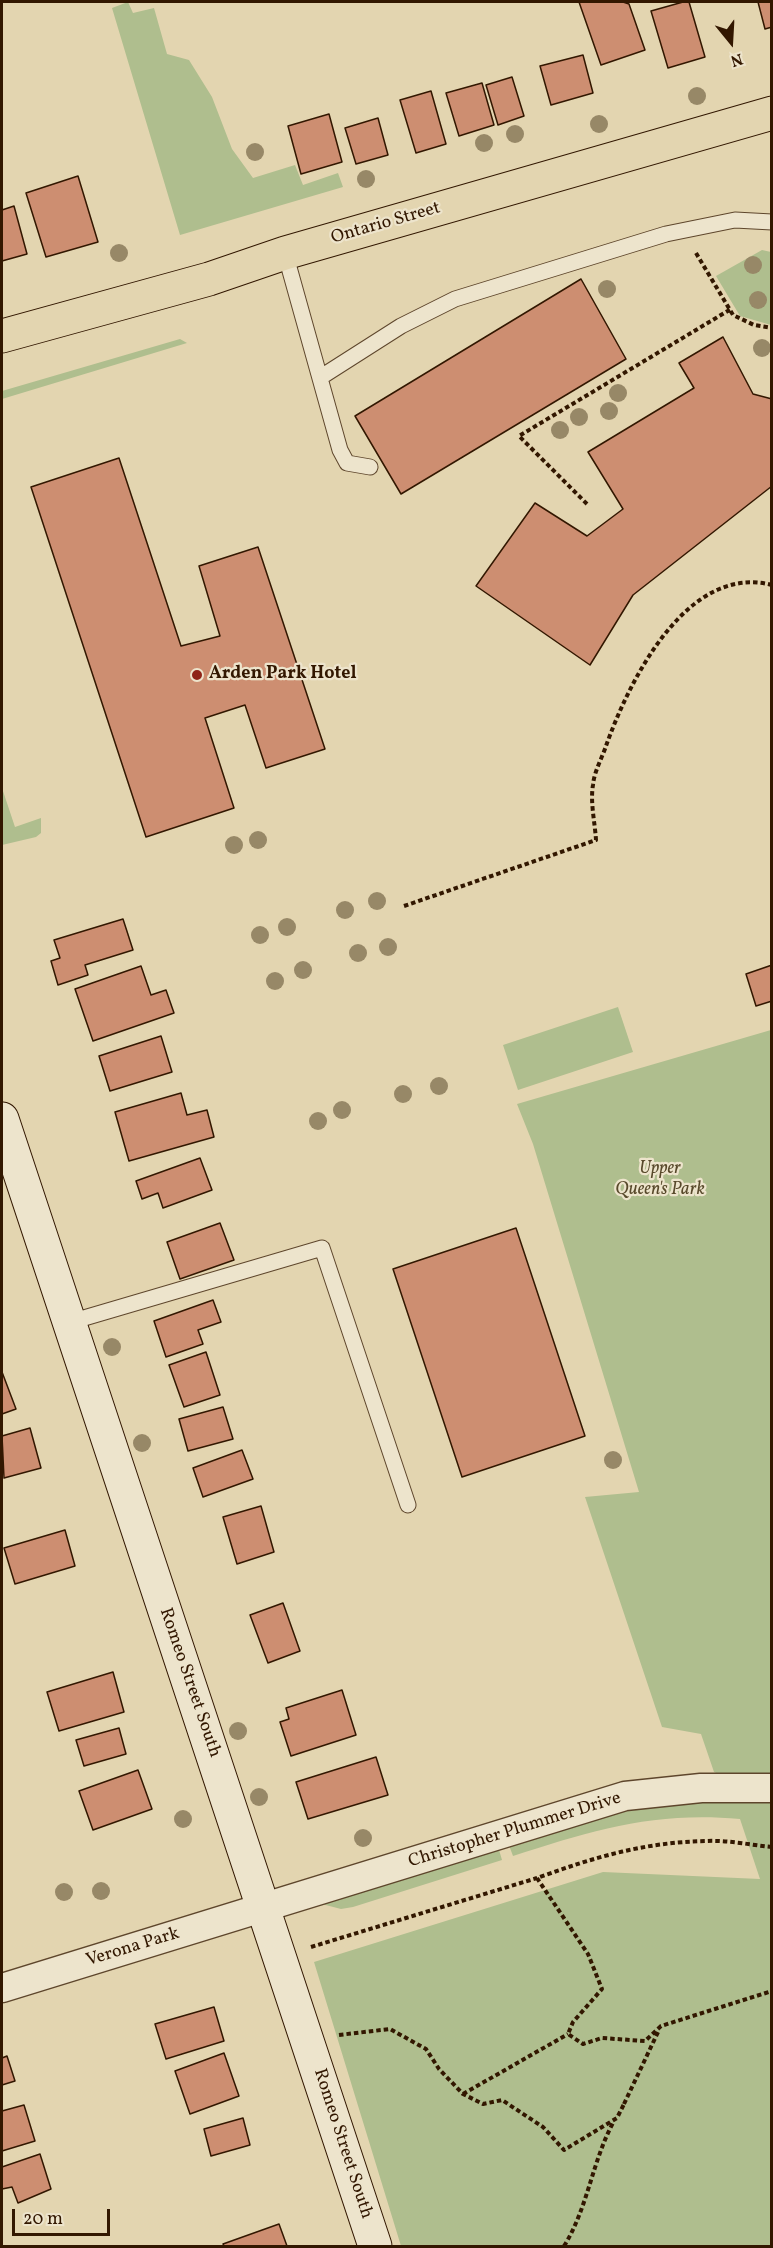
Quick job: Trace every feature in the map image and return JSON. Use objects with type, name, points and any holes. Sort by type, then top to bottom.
[{"type":"main road","name":"Ontario Street","points":[[2,336],[208,279],[285,253],[771,113]]},
{"type":"main road","name":"Romeo Street South","points":[[2,1119],[67,1323],[265,1907],[375,2247]]},
{"type":"street","name":"Christopher Plummer Drive","points":[[265,1907],[625,1796],[701,1788],[771,1788]]},
{"type":"street","name":"Verona Park","points":[[2,1988],[265,1907]]},
{"type":"lane","points":[[321,377],[401,326],[455,298],[682,230],[735,220],[771,222]]},
{"type":"lane","points":[[285,253],[340,450],[347,463],[370,467]]},
{"type":"lane","points":[[67,1323],[322,1248],[408,1505]]},
{"type":"path","points":[[682,230],[734,315],[754,325],[771,328]]},
{"type":"path","points":[[587,504],[519,436],[730,309]]},
{"type":"path","points":[[404,906],[597,840],[593,785],[613,728],[637,675],[674,623],[699,599],[726,585],[762,582],[771,585]]},
{"type":"path","points":[[306,1948],[537,1878],[591,1858],[630,1848],[709,1841],[771,1847]]},
{"type":"path","points":[[463,2094],[568,2034],[573,2022],[602,1989],[588,1954],[537,1878]]},
{"type":"path","points":[[568,2034],[583,2044],[602,2037],[645,2041],[661,2026],[771,1991]]},
{"type":"path","points":[[310,2045],[336,2035],[390,2029],[426,2049],[438,2069],[463,2094],[483,2104],[502,2100],[543,2127],[564,2150],[617,2118],[661,2026]]},
{"type":"path","points":[[564,2247],[577,2225],[590,2179],[609,2131],[624,2104]]},
{"type":"green space","points":[[128,2],[133,13],[154,8],[167,54],[189,60],[212,97],[232,149],[253,178],[295,165],[303,185],[338,173],[343,187],[180,235],[112,8]]},
{"type":"green space","points":[[762,250],[771,252],[771,325],[740,316],[716,276]]},
{"type":"green space","points":[[180,339],[187,343],[2,399],[2,391]]},
{"type":"green space","points":[[2,788],[15,827],[41,818],[41,833],[36,837],[2,845]]},
{"type":"green space","points":[[618,1007],[633,1052],[518,1090],[503,1045]]},
{"type":"green space","name":"Upper Queen's Park","points":[[771,1030],[771,2246],[401,2246],[314,1962],[603,1872],[760,1879],[740,1819],[709,1817],[652,1820],[597,1831],[513,1856],[507,1840],[723,1776],[714,1772],[701,1734],[662,1727],[585,1497],[639,1492],[533,1144],[517,1104]]},
{"type":"green space","points":[[497,1843],[502,1860],[353,1907],[341,1909],[314,1902]]},
{"type":"building","points":[[579,2],[629,4],[645,50],[601,65]]},
{"type":"building","points":[[689,2],[705,57],[668,68],[651,11]]},
{"type":"building","points":[[758,2],[772,2],[772,27],[765,29]]},
{"type":"building","points":[[583,55],[593,93],[551,105],[540,66]]},
{"type":"building","points":[[512,77],[524,116],[498,125],[486,85]]},
{"type":"building","points":[[482,83],[494,125],[459,136],[446,93]]},
{"type":"building","points":[[431,91],[446,144],[416,153],[400,100]]},
{"type":"building","points":[[329,114],[342,162],[301,174],[288,126]]},
{"type":"building","points":[[378,118],[388,155],[356,164],[345,128]]},
{"type":"building","points":[[78,176],[98,242],[46,257],[26,193]]},
{"type":"building","points":[[14,206],[27,254],[2,261],[2,210]]},
{"type":"building","points":[[581,279],[626,359],[401,494],[355,416]]},
{"type":"building","points":[[723,337],[753,394],[772,399],[772,486],[633,595],[590,665],[476,586],[535,503],[587,536],[623,509],[588,452],[694,388],[679,363]]},
{"type":"building","name":"Arden Park Hotel","points":[[119,458],[181,646],[220,636],[199,566],[258,547],[325,749],[266,768],[245,705],[205,718],[234,808],[146,837],[31,487]]},
{"type":"building","points":[[123,919],[133,950],[85,965],[88,975],[58,985],[51,961],[60,958],[54,940]]},
{"type":"building","points":[[772,965],[772,1001],[756,1006],[746,974]]},
{"type":"building","points":[[141,966],[151,995],[166,990],[174,1013],[93,1041],[75,989]]},
{"type":"building","points":[[161,1036],[172,1072],[110,1091],[99,1056]]},
{"type":"building","points":[[181,1093],[187,1115],[207,1110],[214,1137],[129,1161],[115,1112]]},
{"type":"building","points":[[200,1158],[212,1190],[163,1208],[158,1193],[142,1199],[136,1181]]},
{"type":"building","points":[[220,1223],[234,1260],[180,1279],[167,1242]]},
{"type":"building","points":[[516,1228],[585,1436],[462,1477],[393,1269]]},
{"type":"building","points":[[213,1300],[221,1322],[198,1330],[203,1344],[166,1357],[154,1321]]},
{"type":"building","points":[[206,1352],[220,1395],[184,1407],[169,1365]]},
{"type":"building","points":[[2,1372],[16,1409],[2,1414]]},
{"type":"building","points":[[223,1407],[233,1439],[188,1451],[179,1419]]},
{"type":"building","points":[[30,1428],[41,1468],[4,1478],[2,1436]]},
{"type":"building","points":[[242,1450],[253,1479],[203,1497],[193,1468]]},
{"type":"building","points":[[261,1506],[274,1552],[237,1564],[223,1517]]},
{"type":"building","points":[[65,1530],[75,1566],[15,1584],[4,1548]]},
{"type":"building","points":[[283,1603],[300,1651],[268,1663],[250,1615]]},
{"type":"building","points":[[113,1672],[124,1712],[59,1731],[47,1692]]},
{"type":"building","points":[[342,1690],[356,1735],[291,1756],[280,1722],[289,1719],[286,1708]]},
{"type":"building","points":[[119,1728],[126,1754],[84,1766],[76,1740]]},
{"type":"building","points":[[376,1757],[388,1795],[308,1819],[296,1782]]},
{"type":"building","points":[[138,1770],[152,1809],[93,1830],[79,1791]]},
{"type":"building","points":[[214,2007],[224,2041],[166,2059],[155,2024]]},
{"type":"building","points":[[224,2053],[239,2096],[190,2114],[175,2071]]},
{"type":"building","points":[[7,2056],[15,2081],[2,2085],[2,2058]]},
{"type":"building","points":[[24,2105],[35,2141],[2,2151],[2,2111]]},
{"type":"building","points":[[243,2118],[250,2145],[211,2156],[204,2129]]},
{"type":"building","points":[[40,2154],[51,2189],[18,2203],[12,2187],[2,2189],[2,2167]]},
{"type":"building","points":[[279,2224],[287,2246],[224,2246],[223,2244]]},
{"type":"place","name":"Arden Park Hotel","points":[[197,675]]}]
